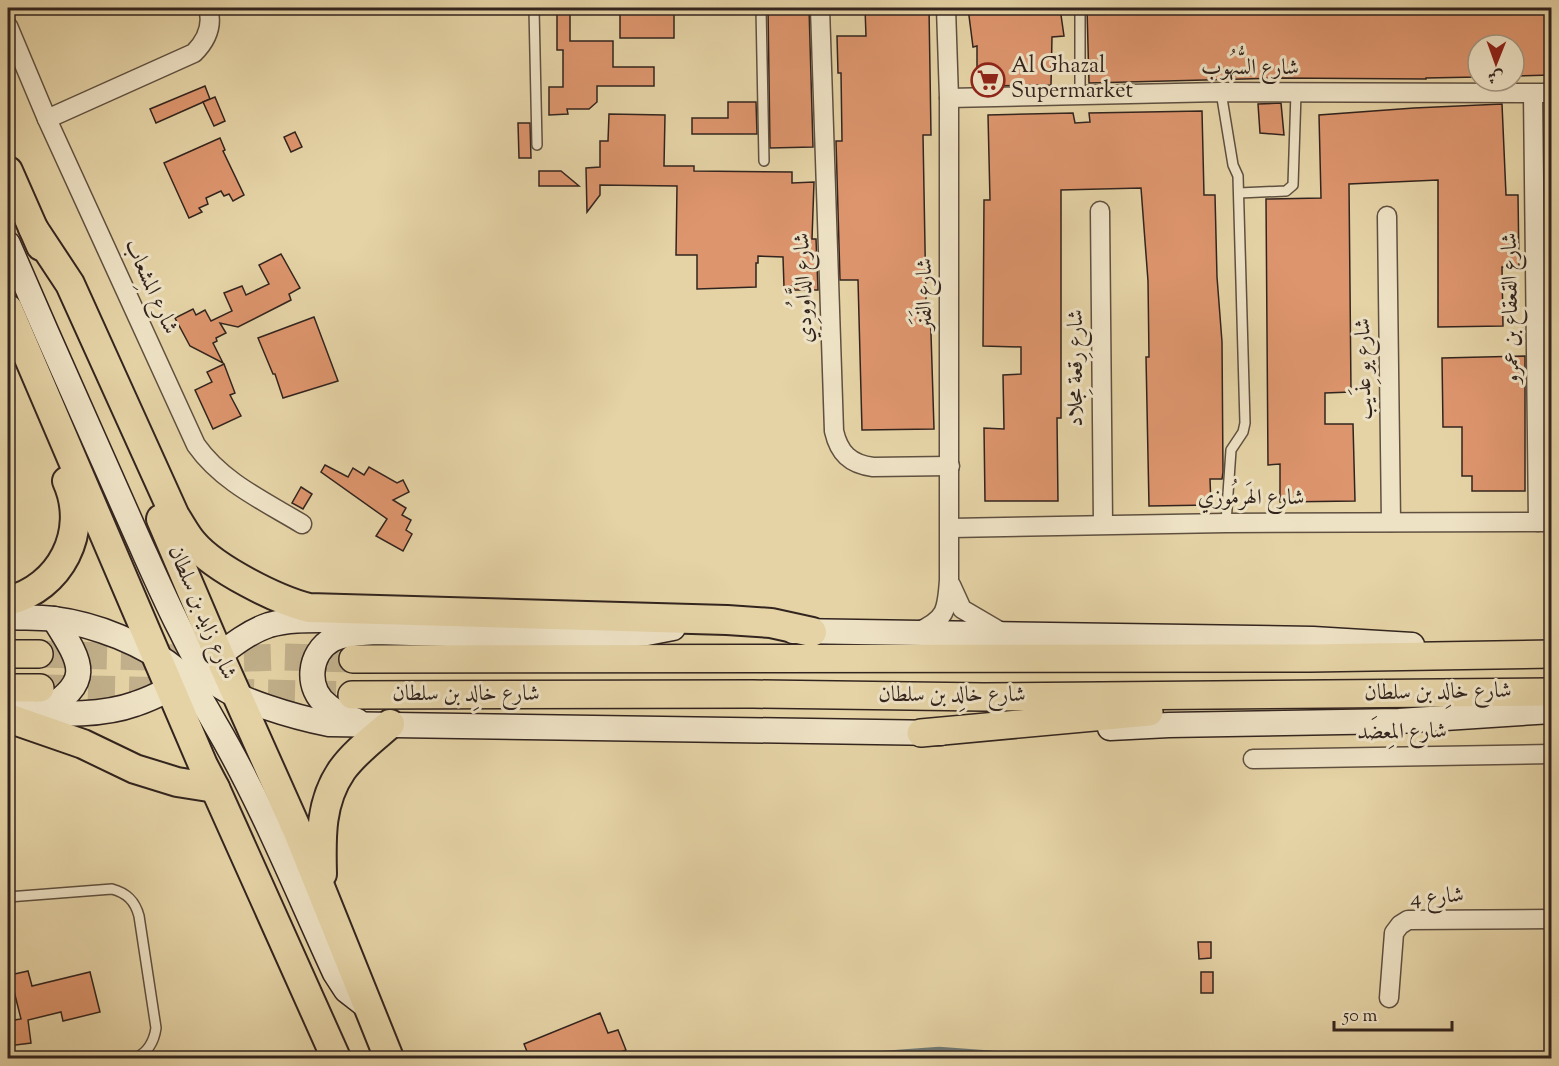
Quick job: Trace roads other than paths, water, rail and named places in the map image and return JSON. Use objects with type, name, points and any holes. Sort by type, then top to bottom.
[{"type":"highway","name":"شارع زايد بن سلطان","points":[[8,171],[133,453],[194,673],[215,788],[336,1059]]},
{"type":"highway","points":[[33,228],[70,284],[175,516],[194,544],[233,573],[270,594],[309,608],[727,620],[771,623],[812,632]]},
{"type":"highway","name":"شارع زايد بن سلطان","points":[[8,309],[156,655],[237,697],[298,832],[389,1059]]},
{"type":"highway","points":[[8,345],[72,491],[76,513],[75,531],[67,553],[55,573],[23,597],[8,601]]},
{"type":"highway","points":[[8,718],[66,737],[135,770],[177,782],[215,788]]},
{"type":"highway","points":[[323,894],[321,828],[324,810],[331,788],[377,724]]},
{"type":"main road","points":[[8,244],[161,590],[194,673],[335,973],[346,990],[369,1008]]},
{"type":"main road","points":[[8,617],[54,619],[94,628],[127,640],[156,655]]},
{"type":"main road","points":[[8,712],[41,701],[63,700],[77,680],[78,664],[71,646],[54,619]]},
{"type":"main road","points":[[8,687],[41,701],[110,710],[133,705],[194,673],[266,626],[284,621],[304,620],[812,632],[1313,639],[1547,654]]},
{"type":"main road","points":[[377,724],[328,707],[315,690],[313,668],[316,657],[330,641],[340,636],[375,632],[594,638],[672,628]]},
{"type":"main road","points":[[8,654],[39,654]]},
{"type":"main road","name":"شارع خالِد بن سلطان","points":[[353,659],[1310,658],[1547,654]]},
{"type":"main road","points":[[921,733],[1054,719],[1242,705],[1415,699],[1502,692]]},
{"type":"main road","name":"شارع خالِد بن سلطان","points":[[352,695],[753,694],[984,697],[1551,692]]},
{"type":"main road","points":[[237,697],[329,724],[1003,734],[1169,725],[1399,721],[1551,711]]},
{"type":"street","points":[[47,118],[194,53],[208,34],[210,22],[208,8]]},
{"type":"street","name":"شارع الدَّاوُودِي","points":[[820,8],[828,294],[836,442],[850,460],[861,465],[873,467],[950,466]]},
{"type":"street","name":"شارع الفَنَر","points":[[915,633],[933,626],[943,615],[948,600],[949,580],[951,528],[949,98],[946,8]]},
{"type":"street","name":"شارع المِشعاب","points":[[8,26],[47,118],[196,445],[225,476],[302,524]]},
{"type":"street","name":"شارع السُّهُوب","points":[[949,98],[1221,92],[1542,93]]},
{"type":"street","name":"شارع القعقاع بن عمرو","points":[[1542,93],[1545,522]]},
{"type":"street","name":"شارع رِقعة مِجلاد","points":[[1100,212],[1103,524]]},
{"type":"street","name":"شارع يو عِذَيب","points":[[1388,216],[1391,522]]},
{"type":"street","name":"شارع الهَرمُوزي","points":[[951,528],[1103,524],[1545,522]]},
{"type":"street","name":"شارع الفَنَر","points":[[949,580],[962,609],[1005,634]]},
{"type":"street","name":"شارع المِعضَد","points":[[1253,759],[1551,754]]},
{"type":"street","name":"شارع 4","points":[[1389,998],[1394,933],[1408,920],[1551,918]]},
{"type":"lane","points":[[534,8],[537,145]]},
{"type":"lane","points":[[760,8],[764,161]]},
{"type":"lane","points":[[1080,8],[1080,94]]},
{"type":"lane","points":[[1221,92],[1229,148],[1238,176],[1245,423],[1243,432],[1231,450],[1226,523]]},
{"type":"lane","points":[[1239,193],[1286,191],[1293,185],[1296,93]]},
{"type":"lane","points":[[8,897],[112,889],[120,891],[133,901],[139,915],[156,1028],[150,1047],[136,1059]]},
{"type":"waterway","points":[[815,1058],[939,1049],[1062,1058]]},
{"type":"tunnel","points":[[39,654],[218,659],[283,657],[353,659]]},
{"type":"tunnel","points":[[47,688],[174,691]]},
{"type":"tunnel","points":[[227,692],[352,695]]},
{"type":"place","name":"Al Ghazal Supermarket","points":[[988,80]]}]
